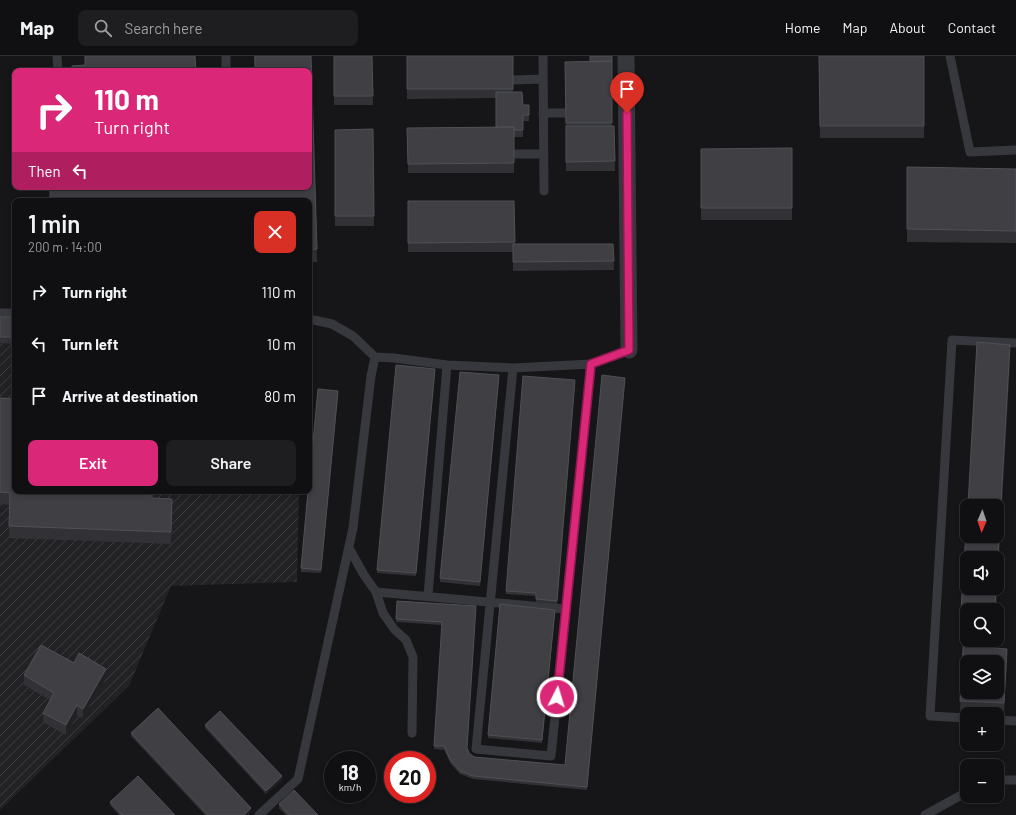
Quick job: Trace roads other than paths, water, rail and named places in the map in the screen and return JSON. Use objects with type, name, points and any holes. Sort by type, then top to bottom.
[{"type":"street","points":[[626,56],[623,113],[629,350]]},
{"type":"lane","points":[[57,56],[58,68]]},
{"type":"lane","points":[[226,56],[226,68]]},
{"type":"lane","points":[[543,56],[544,191]]},
{"type":"lane","points":[[950,56],[970,152],[1016,150]]},
{"type":"lane","points":[[513,80],[543,79]]},
{"type":"lane","points":[[544,113],[566,113]]},
{"type":"lane","points":[[514,154],[544,154]]},
{"type":"lane","points":[[0,313],[12,313]]},
{"type":"lane","points":[[312,320],[332,324],[353,336],[375,357],[448,365],[512,368],[591,364],[629,350]]},
{"type":"lane","points":[[960,718],[930,716],[952,340],[1016,343]]},
{"type":"lane","points":[[259,815],[298,779],[353,528],[371,376],[375,357]]},
{"type":"lane","points":[[512,368],[476,749],[551,756],[591,364]]},
{"type":"lane","points":[[428,596],[448,365]]},
{"type":"lane","points":[[349,548],[364,575],[376,592],[383,613],[394,629],[406,640],[413,657],[412,733]]},
{"type":"lane","points":[[376,592],[565,609]]},
{"type":"lane","points":[[1004,720],[1016,721]]},
{"type":"lane","points":[[1004,780],[1016,780]]},
{"type":"lane","points":[[925,815],[960,796]]}]
